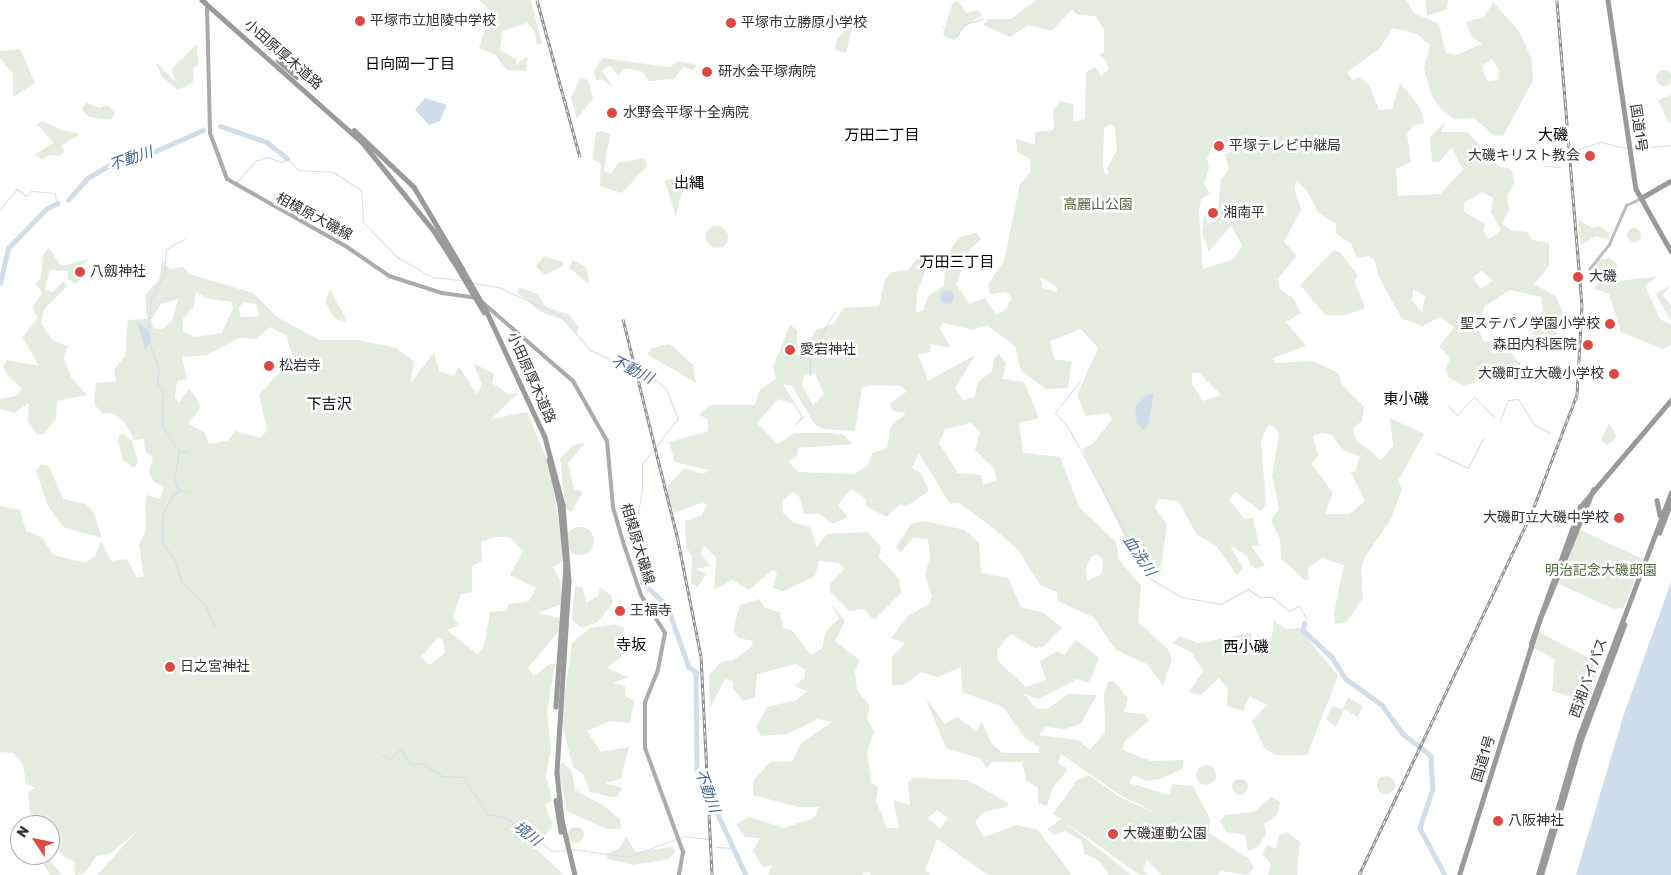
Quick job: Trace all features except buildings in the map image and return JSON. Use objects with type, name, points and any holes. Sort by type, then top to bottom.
[{"type":"highway","name":"小田原厚木道路","points":[[202,0],[297,78],[407,178],[485,311],[539,430],[560,505],[566,581],[554,766],[565,843],[574,875]]},
{"type":"highway","name":"小田原厚木道路","points":[[206,0],[289,72]]},
{"type":"highway","name":"国道1号","points":[[1608,0],[1640,198],[1671,251]]},
{"type":"highway","name":"小田原厚木道路","points":[[297,78],[375,156],[461,269]]},
{"type":"highway","points":[[1640,198],[1671,181]]},
{"type":"highway","name":"国道1号","points":[[1459,875],[1530,649],[1536,619],[1576,517],[1593,490],[1671,400]]},
{"type":"highway","name":"西湘バイパス","points":[[1540,875],[1582,737],[1670,502],[1671,493]]},
{"type":"highway","points":[[1648,552],[1661,513],[1657,500],[1670,502]]},
{"type":"highway","name":"西湘バイパス","points":[[1540,875],[1579,736],[1648,552],[1670,502]]},
{"type":"main road","name":"相模原大磯線","points":[[207,8],[210,133],[222,170],[232,184],[347,247],[394,279],[478,300],[527,338],[584,397],[607,441],[613,507],[630,565],[641,594],[665,633],[658,670],[645,702],[646,748],[684,860],[679,875]]},
{"type":"main road","points":[[1589,269],[1609,244],[1626,205],[1640,198]]},
{"type":"green space","points":[[479,0],[531,0],[542,44],[537,44],[534,30],[527,23],[502,31],[500,50],[516,59],[516,65],[528,56],[526,71],[506,70],[496,55],[479,48],[491,11]]},
{"type":"green space","name":"高麗山公園","points":[[1036,0],[1406,0],[1414,13],[1439,24],[1446,54],[1457,55],[1482,44],[1472,37],[1466,22],[1484,17],[1493,2],[1518,30],[1532,59],[1533,81],[1503,136],[1493,135],[1474,118],[1454,119],[1441,109],[1432,96],[1424,69],[1430,45],[1417,34],[1393,28],[1380,48],[1347,72],[1352,80],[1360,77],[1369,85],[1379,110],[1392,109],[1400,83],[1419,106],[1425,123],[1413,125],[1407,134],[1411,161],[1396,169],[1398,196],[1440,194],[1463,170],[1452,148],[1439,162],[1432,162],[1430,137],[1445,122],[1441,132],[1467,132],[1481,146],[1496,146],[1496,165],[1511,169],[1515,182],[1507,196],[1509,210],[1502,223],[1510,230],[1528,232],[1532,240],[1549,243],[1549,266],[1534,284],[1556,296],[1562,312],[1557,335],[1537,343],[1537,336],[1530,331],[1543,311],[1541,297],[1510,290],[1485,306],[1477,326],[1484,342],[1499,339],[1521,364],[1464,386],[1448,377],[1446,370],[1450,357],[1439,347],[1454,327],[1440,317],[1423,326],[1402,319],[1378,275],[1375,261],[1369,256],[1357,258],[1351,243],[1336,234],[1336,224],[1318,212],[1308,193],[1297,181],[1294,187],[1301,210],[1284,242],[1297,255],[1278,279],[1280,289],[1293,298],[1301,313],[1286,322],[1306,346],[1272,358],[1275,363],[1313,361],[1338,373],[1342,384],[1364,407],[1362,421],[1353,428],[1355,439],[1381,460],[1393,446],[1390,418],[1424,434],[1398,481],[1402,488],[1391,519],[1365,557],[1361,568],[1363,598],[1346,623],[1335,624],[1334,613],[1344,565],[1322,558],[1308,568],[1309,580],[1305,580],[1281,559],[1280,539],[1271,520],[1279,509],[1272,476],[1279,434],[1274,426],[1268,425],[1261,441],[1266,505],[1261,511],[1235,492],[1229,500],[1245,519],[1253,518],[1259,545],[1251,546],[1265,565],[1257,569],[1250,565],[1247,556],[1230,545],[1243,568],[1237,575],[1216,546],[1197,535],[1178,501],[1159,499],[1155,508],[1167,524],[1160,576],[1140,562],[1128,544],[1082,449],[1093,444],[1112,419],[1108,413],[1086,416],[1077,395],[1098,348],[1081,329],[1050,341],[1054,359],[1072,362],[1068,388],[1046,389],[1021,371],[1015,346],[987,325],[973,330],[943,323],[939,327],[951,348],[930,344],[931,352],[918,354],[928,381],[975,355],[955,388],[963,400],[975,397],[977,383],[992,371],[994,358],[999,354],[1006,363],[1003,379],[1024,382],[1039,418],[1019,423],[1023,453],[1060,457],[1079,507],[1116,542],[1119,559],[1141,586],[1138,622],[1167,648],[1172,659],[1163,686],[1147,664],[1116,650],[1093,617],[1058,601],[1057,592],[1040,585],[1019,551],[993,528],[959,503],[950,504],[919,453],[912,468],[921,473],[929,491],[907,506],[899,505],[886,517],[865,505],[866,499],[851,489],[838,505],[848,517],[832,524],[820,514],[804,514],[799,496],[792,492],[782,501],[783,513],[794,523],[810,527],[817,547],[827,534],[868,532],[881,547],[879,557],[899,579],[901,593],[874,620],[863,609],[849,611],[830,592],[830,583],[845,569],[838,563],[819,561],[815,576],[783,591],[773,588],[777,573],[772,570],[749,590],[732,580],[714,590],[716,557],[704,545],[701,554],[710,566],[696,569],[706,574],[698,587],[691,583],[692,556],[686,547],[685,521],[702,515],[707,505],[703,502],[675,513],[666,499],[668,486],[684,468],[703,474],[709,470],[675,462],[669,442],[708,431],[708,419],[699,415],[710,405],[755,405],[759,391],[776,378],[773,367],[790,325],[797,330],[797,346],[805,349],[816,330],[833,324],[844,308],[879,306],[885,280],[892,272],[908,270],[921,254],[928,264],[917,293],[916,312],[923,311],[928,296],[944,286],[945,262],[953,246],[960,237],[977,233],[981,239],[970,249],[956,285],[970,304],[985,298],[996,315],[1006,309],[1012,298],[1006,292],[990,294],[988,284],[1004,261],[1020,184],[1030,173],[1030,159],[1017,152],[1016,139],[1035,145],[1035,132],[1054,130],[1053,111],[1060,101],[1073,104],[1073,122],[1085,119],[1086,72],[1095,67],[1101,76],[1108,70],[1107,61],[1099,55],[1104,52],[1104,29],[1095,16],[1078,15],[1072,9],[1052,31],[1029,25],[1010,37],[983,25],[989,19],[1011,19]],"holes":[[[1492,59],[1499,70],[1498,80],[1487,81],[1482,66]],[[1109,124],[1115,128],[1117,150],[1107,168],[1111,178],[1108,173],[1105,176],[1103,165],[1104,128]],[[1222,142],[1232,151],[1225,154],[1229,170],[1221,179],[1217,220],[1208,224],[1205,212],[1202,234],[1209,251],[1231,226],[1242,245],[1234,259],[1203,269],[1199,212],[1201,200],[1210,193],[1204,184],[1209,168],[1207,159],[1214,143]],[[1483,192],[1493,198],[1491,212],[1501,230],[1489,239],[1483,230],[1485,224],[1464,212],[1464,202]],[[1481,270],[1493,281],[1480,289],[1473,278]],[[1040,277],[1056,286],[1057,292],[1043,288]],[[1413,289],[1425,296],[1422,312],[1412,301]],[[815,373],[824,394],[813,405],[802,385],[804,375]],[[1192,373],[1199,373],[1221,395],[1203,401],[1192,384]],[[783,384],[792,386],[815,425],[824,429],[855,431],[862,388],[869,385],[902,386],[906,392],[890,403],[893,411],[906,413],[891,426],[887,448],[872,453],[868,465],[855,474],[799,472],[788,461],[797,456],[798,448],[853,444],[844,435],[795,433],[778,444],[757,423],[778,399],[793,404],[801,417],[792,429],[804,418]],[[1146,395],[1150,409],[1144,430],[1135,406]],[[971,423],[980,432],[975,450],[993,467],[997,480],[983,485],[981,475],[958,473],[939,443],[945,429]],[[1322,433],[1332,435],[1342,449],[1360,457],[1355,472],[1350,471],[1365,501],[1350,514],[1325,514],[1333,493],[1312,464],[1318,455],[1313,436]],[[1097,554],[1103,559],[1102,574],[1088,581],[1085,570],[1091,557]]]},
{"type":"green space","points":[[1426,0],[1448,0],[1447,9],[1427,16]]},
{"type":"green space","points":[[958,1],[966,13],[978,10],[982,15],[964,27],[958,37],[947,39],[943,35],[952,4]]},
{"type":"green space","points":[[853,24],[846,53],[835,50],[837,39]]},
{"type":"green space","points":[[197,44],[198,66],[193,68],[193,82],[178,90],[162,77],[156,62],[176,82],[171,69]]},
{"type":"green space","points":[[20,49],[35,83],[13,97],[13,73],[0,59],[0,51]]},
{"type":"green space","points":[[602,58],[669,67],[679,61],[697,65],[693,70],[683,67],[674,79],[649,81],[641,71],[626,68],[618,76],[610,65],[602,71],[613,87],[601,79],[597,81],[594,72]]},
{"type":"green space","points":[[1661,70],[1667,70],[1672,75],[1670,84],[1661,86],[1656,81],[1656,75]]},
{"type":"green space","points":[[580,78],[588,80],[593,98],[577,119],[571,98]]},
{"type":"green space","points":[[1671,95],[1671,123],[1669,123],[1658,100]]},
{"type":"green space","points":[[86,102],[99,108],[107,105],[115,112],[111,120],[89,117],[82,110]]},
{"type":"green space","points":[[43,121],[61,130],[80,134],[61,146],[65,151],[60,156],[50,155],[42,160],[35,154],[54,143],[37,124]]},
{"type":"green space","points":[[601,131],[610,134],[604,171],[611,174],[618,163],[644,158],[647,166],[622,193],[600,186],[601,164],[592,159],[596,133]]},
{"type":"green space","points":[[671,179],[684,181],[676,217],[665,181]]},
{"type":"green space","points":[[1578,220],[1593,228],[1600,226],[1609,233],[1609,240],[1596,236],[1581,245]]},
{"type":"green space","points":[[717,226],[725,229],[728,237],[725,245],[717,248],[709,245],[706,237],[709,229]]},
{"type":"green space","points":[[1631,228],[1637,228],[1641,235],[1637,242],[1631,242],[1627,238],[1627,232]]},
{"type":"green space","points":[[49,248],[61,266],[89,259],[81,266],[86,275],[75,284],[68,279],[68,271],[50,270],[45,290],[53,292],[63,281],[67,286],[44,309],[41,323],[53,341],[68,346],[64,358],[71,377],[87,395],[57,401],[56,419],[44,434],[37,435],[28,421],[29,403],[14,413],[0,409],[0,399],[16,396],[22,389],[7,375],[3,366],[7,360],[39,366],[22,337],[38,318],[32,307],[42,293],[36,284],[41,277],[43,255]]},
{"type":"green space","points":[[1334,250],[1341,253],[1358,276],[1354,280],[1365,308],[1346,315],[1325,315],[1300,285]]},
{"type":"green space","points":[[544,256],[563,262],[563,266],[544,275],[536,266]]},
{"type":"green space","points":[[1609,258],[1617,263],[1617,270],[1601,271],[1603,283],[1658,276],[1645,286],[1660,319],[1671,325],[1671,345],[1663,349],[1621,332],[1609,294],[1593,288],[1598,285],[1596,260]]},
{"type":"green space","points":[[573,260],[587,268],[589,284],[569,268]]},
{"type":"green space","points":[[162,261],[170,269],[183,267],[189,274],[253,293],[277,317],[319,340],[358,340],[396,348],[414,361],[411,383],[434,352],[439,371],[454,376],[459,367],[477,394],[482,385],[473,363],[494,374],[492,383],[509,394],[518,393],[491,419],[527,412],[549,465],[559,523],[563,561],[553,567],[561,582],[562,604],[538,613],[559,618],[560,630],[528,668],[534,676],[551,663],[555,665],[547,712],[551,747],[546,776],[552,800],[545,805],[553,826],[535,848],[564,875],[97,875],[138,830],[110,854],[96,856],[85,873],[75,875],[74,862],[64,857],[60,851],[60,815],[32,815],[30,813],[28,792],[35,788],[26,784],[23,764],[13,753],[0,752],[0,506],[20,510],[26,531],[42,537],[53,555],[85,563],[95,556],[101,541],[111,561],[127,559],[137,578],[144,576],[139,545],[146,529],[145,501],[147,495],[160,499],[164,487],[154,482],[149,472],[153,458],[145,451],[144,439],[134,440],[125,423],[114,414],[102,413],[95,405],[95,394],[96,383],[116,381],[114,370],[125,356],[128,320],[147,319],[145,295],[159,280]],"holes":[[[196,291],[206,298],[231,302],[233,308],[222,333],[194,337],[183,332],[183,319],[194,306]],[[178,299],[172,321],[161,330],[153,328],[151,320],[161,304]],[[244,302],[256,304],[259,316],[240,317],[239,308]],[[270,327],[286,335],[293,357],[259,395],[267,430],[261,438],[235,431],[228,441],[209,444],[204,432],[188,424],[200,408],[197,399],[189,389],[179,402],[175,398],[177,381],[187,379],[182,357],[206,355],[239,338],[256,339]],[[493,537],[510,537],[523,551],[510,575],[536,588],[529,601],[509,604],[506,611],[490,612],[485,643],[478,655],[447,630],[459,625],[453,617],[461,594],[472,592],[472,566],[482,561],[481,542]],[[438,637],[443,639],[445,653],[429,665],[421,657]]]},
{"type":"green space","points":[[1671,285],[1663,295],[1671,306],[1671,321],[1656,294]]},
{"type":"green space","points":[[519,287],[537,294],[546,307],[568,314],[579,327],[576,335],[564,320],[541,312],[517,293]]},
{"type":"green space","points":[[330,289],[346,322],[335,319],[325,302]]},
{"type":"green space","points":[[670,344],[693,365],[696,383],[647,354],[652,348]]},
{"type":"green space","points":[[1609,423],[1617,437],[1607,445],[1601,440]]},
{"type":"green space","points":[[121,433],[132,441],[138,462],[134,468],[123,460],[118,441]]},
{"type":"green space","points":[[585,443],[568,463],[574,489],[583,492],[571,512],[565,508],[560,458],[574,445]]},
{"type":"green space","points":[[41,464],[49,466],[63,499],[86,504],[94,513],[102,538],[63,527],[48,506],[36,471]]},
{"type":"green space","points":[[925,521],[965,530],[979,543],[981,573],[1008,578],[1021,607],[1044,613],[1062,628],[1043,647],[1035,648],[1011,634],[997,650],[998,661],[1026,687],[1046,680],[1040,661],[1058,651],[1064,655],[1076,640],[1099,658],[1089,683],[1077,679],[1038,699],[1024,694],[1036,709],[1047,709],[1068,694],[1097,695],[1080,724],[1065,729],[1046,727],[1039,735],[1078,740],[1090,750],[1105,732],[1104,693],[1109,681],[1114,681],[1128,698],[1124,712],[1144,714],[1149,721],[1124,742],[1123,750],[1150,761],[1184,760],[1182,769],[1160,779],[1146,781],[1133,775],[1129,783],[1169,795],[1173,784],[1193,786],[1210,819],[1209,833],[1249,859],[1254,868],[1247,875],[1222,871],[1217,875],[1161,875],[1147,860],[1143,870],[1148,875],[1140,875],[1062,820],[1132,875],[1109,875],[1099,861],[1084,853],[1082,841],[1065,831],[1054,835],[1047,829],[1061,819],[1053,814],[1077,780],[1089,775],[1121,798],[1158,814],[1120,795],[1061,754],[1058,763],[1068,770],[1053,787],[1047,806],[1038,803],[1038,788],[1026,780],[1022,762],[992,762],[987,768],[981,759],[946,748],[925,697],[945,724],[957,717],[976,731],[982,722],[992,744],[1003,753],[1039,753],[1039,747],[1024,737],[1003,707],[962,692],[961,667],[938,677],[921,672],[904,685],[892,685],[892,657],[905,643],[891,638],[908,616],[929,604],[932,597],[925,575],[930,557],[928,539],[913,538],[900,553],[896,547],[911,524]]},
{"type":"green space","points":[[580,527],[590,531],[594,541],[590,551],[580,555],[570,551],[566,541],[570,531]]},
{"type":"green space","name":"明治記念大磯邸園","points":[[1578,529],[1643,559],[1624,608],[1614,609],[1557,583]]},
{"type":"green space","points":[[575,586],[583,588],[586,603],[598,596],[600,587],[611,595],[613,603],[598,622],[582,628],[572,620]]},
{"type":"green space","points":[[759,599],[765,608],[780,612],[783,628],[792,630],[811,655],[822,648],[825,633],[839,618],[831,604],[845,621],[835,641],[860,660],[855,671],[857,690],[870,706],[867,719],[874,732],[867,752],[871,782],[878,787],[876,801],[887,828],[899,828],[893,800],[910,805],[908,782],[914,778],[967,780],[1008,803],[1007,807],[984,812],[975,822],[984,837],[1017,825],[1038,830],[1072,875],[988,875],[937,839],[925,870],[931,875],[872,875],[868,871],[861,875],[768,875],[772,865],[763,867],[753,851],[760,838],[745,837],[736,824],[749,817],[784,828],[814,818],[819,807],[798,807],[753,795],[753,781],[770,762],[793,761],[800,744],[832,722],[818,719],[787,734],[761,736],[756,727],[767,707],[797,700],[807,691],[795,686],[805,677],[805,669],[796,664],[757,674],[755,697],[743,701],[733,689],[733,681],[725,679],[710,708],[709,675],[721,662],[733,660],[751,647],[753,641],[738,638],[733,630],[740,605]],"holes":[[[937,810],[948,818],[940,829],[928,818]]]},
{"type":"green space","points":[[1274,621],[1286,629],[1299,628],[1338,676],[1307,755],[1276,755],[1265,749],[1252,721],[1267,705],[1250,696],[1243,711],[1227,706],[1228,688],[1219,678],[1201,695],[1193,694],[1190,691],[1203,671],[1191,652],[1173,643],[1180,636],[1197,643],[1251,633],[1253,654],[1261,655],[1272,636]]},
{"type":"green space","points":[[614,624],[625,628],[619,641],[622,656],[607,668],[628,677],[613,683],[625,686],[625,696],[634,701],[630,723],[610,721],[587,731],[601,752],[629,747],[621,779],[605,783],[622,788],[618,796],[611,797],[590,792],[583,774],[573,767],[561,721],[572,643],[590,628]]},
{"type":"green space","points":[[1539,632],[1601,664],[1586,702],[1552,691],[1555,659],[1533,648]]},
{"type":"green space","points":[[1348,698],[1363,706],[1358,717],[1344,709],[1336,727],[1326,719],[1332,706],[1343,709]]},
{"type":"green space","points":[[562,762],[572,771],[575,790],[604,806],[620,819],[621,829],[607,829],[567,811],[558,768]]},
{"type":"green space","points":[[1202,765],[1210,765],[1216,771],[1216,779],[1210,785],[1202,785],[1196,779],[1196,771]]},
{"type":"green space","points":[[1386,776],[1394,781],[1395,785],[1390,793],[1386,794],[1378,789],[1377,785],[1382,777]]},
{"type":"green space","points":[[1240,779],[1246,781],[1248,787],[1246,793],[1240,795],[1234,793],[1232,787],[1234,781]]},
{"type":"green space","points":[[1271,797],[1280,802],[1278,814],[1264,824],[1266,834],[1258,847],[1248,851],[1245,835],[1226,832],[1220,821],[1225,815],[1254,812]]},
{"type":"green space","points":[[573,827],[579,827],[584,832],[582,841],[573,843],[568,838],[568,832]]},
{"type":"green space","points":[[1287,832],[1300,842],[1297,875],[1268,875],[1271,864],[1262,854],[1267,845],[1276,849],[1279,835]]},
{"type":"green space","points":[[626,837],[636,852],[671,847],[676,851],[669,859],[633,865],[608,859],[606,854],[620,848]]},
{"type":"green space","points":[[44,865],[54,865],[62,875],[50,875]]},
{"type":"water","points":[[425,98],[447,105],[440,121],[429,125],[415,110]]},
{"type":"water","points":[[944,290],[950,290],[954,297],[950,304],[944,304],[940,300],[940,294]]},
{"type":"water","points":[[137,321],[149,332],[151,343],[145,349]]},
{"type":"water","points":[[1154,394],[1148,425],[1144,430],[1137,424],[1135,406],[1146,395]]},
{"type":"water","points":[[1671,582],[1671,875],[1576,875],[1623,717]]},
{"type":"waterway","points":[[942,26],[953,39],[965,24],[982,19]]},
{"type":"waterway","name":"不動川","points":[[220,126],[267,142],[287,158]]},
{"type":"waterway","name":"不動川","points":[[68,200],[88,178],[108,166],[135,160],[203,130]]},
{"type":"waterway","points":[[1574,163],[1575,150],[1600,142],[1627,148]]},
{"type":"waterway","points":[[1633,149],[1671,145]]},
{"type":"waterway","name":"不動川","points":[[236,183],[255,161],[267,157],[282,162],[287,158],[298,170],[333,172],[361,190],[363,222],[397,257],[432,277],[462,280]]},
{"type":"waterway","points":[[1544,166],[1560,167]]},
{"type":"waterway","points":[[0,209],[17,189],[26,196],[31,191],[55,193],[56,203]]},
{"type":"waterway","name":"不動川","points":[[0,283],[8,248],[46,209],[58,203]]},
{"type":"waterway","points":[[148,331],[151,299],[164,273],[166,249],[186,238]]},
{"type":"waterway","name":"不動川","points":[[473,283],[498,287],[560,315],[590,350],[656,380],[666,389],[678,418],[642,464],[642,491],[634,533]]},
{"type":"waterway","points":[[810,375],[810,353],[835,311]]},
{"type":"waterway","points":[[150,345],[159,370],[157,384],[163,392],[162,427],[179,451],[174,479],[179,491],[172,496],[163,514],[162,542],[174,558],[182,583],[204,604],[215,627]]},
{"type":"waterway","name":"血洗川","points":[[1080,381],[1055,413],[1068,427],[1151,579],[1181,597],[1221,604],[1248,589],[1259,597],[1272,597],[1289,611],[1299,606],[1307,620]]},
{"type":"waterway","points":[[1448,406],[1457,415],[1474,397],[1494,417]]},
{"type":"waterway","points":[[1500,420],[1508,400],[1518,399],[1534,425],[1549,432]]},
{"type":"waterway","points":[[1436,453],[1468,468],[1483,438]]},
{"type":"waterway","points":[[179,451],[188,452]]},
{"type":"waterway","points":[[179,490],[188,491]]},
{"type":"waterway","name":"不動川","points":[[634,533],[643,583],[667,605],[689,667],[696,672],[697,769],[746,875]]},
{"type":"waterway","name":"血洗川","points":[[1305,623],[1303,630],[1332,657],[1345,678],[1382,705],[1402,733],[1431,756],[1433,789],[1420,828],[1445,875]]},
{"type":"waterway","name":"境川","points":[[382,755],[389,760],[400,749],[410,764],[421,763],[443,776],[463,777],[487,814],[507,818],[552,851],[568,850]]},
{"type":"waterway","name":"境川","points":[[572,849],[628,857],[684,836],[708,839]]},
{"type":"waterway","name":"境川","points":[[716,847],[733,848]]},
{"type":"railway","points":[[537,0],[580,157]]},
{"type":"railway","points":[[1359,875],[1532,512],[1577,395],[1582,306],[1557,0]]},
{"type":"railway","points":[[623,319],[678,540],[701,656],[712,875]]},
{"type":"place","name":"平塚市立旭陵中学校","points":[[360,21]]},
{"type":"place","name":"平塚市立勝原小学校","points":[[731,23]]},
{"type":"place","name":"研水会平塚病院","points":[[707,72]]},
{"type":"place","name":"水野会平塚十全病院","points":[[612,113]]},
{"type":"place","name":"平塚テレビ中継局","points":[[1219,146]]},
{"type":"place","name":"大磯キリスト教会","points":[[1590,156]]},
{"type":"place","name":"湘南平","points":[[1213,213]]},
{"type":"place","name":"八劔神社","points":[[80,272]]},
{"type":"place","name":"大磯","points":[[1578,277]]},
{"type":"place","name":"聖ステパノ学園小学校","points":[[1610,324]]},
{"type":"place","name":"森田内科医院","points":[[1588,345]]},
{"type":"place","name":"愛宕神社","points":[[790,350]]},
{"type":"place","name":"松岩寺","points":[[269,366]]},
{"type":"place","name":"大磯町立大磯小学校","points":[[1614,374]]},
{"type":"place","name":"大磯町立大磯中学校","points":[[1619,518]]},
{"type":"place","name":"王福寺","points":[[620,611]]},
{"type":"place","name":"日之宮神社","points":[[170,667]]},
{"type":"place","name":"八阪神社","points":[[1498,821]]},
{"type":"place","name":"大磯運動公園","points":[[1113,834]]},
{"type":"district","name":"日向岡一丁目","points":[[410,65]]},
{"type":"district","name":"万田二丁目","points":[[882,136]]},
{"type":"district","name":"大磯","points":[[1553,136]]},
{"type":"district","name":"出縄","points":[[689,184]]},
{"type":"district","name":"万田三丁目","points":[[957,263]]},
{"type":"district","name":"東小磯","points":[[1406,400]]},
{"type":"district","name":"下吉沢","points":[[329,405]]},
{"type":"district","name":"寺坂","points":[[631,646]]},
{"type":"district","name":"西小磯","points":[[1246,648]]}]
